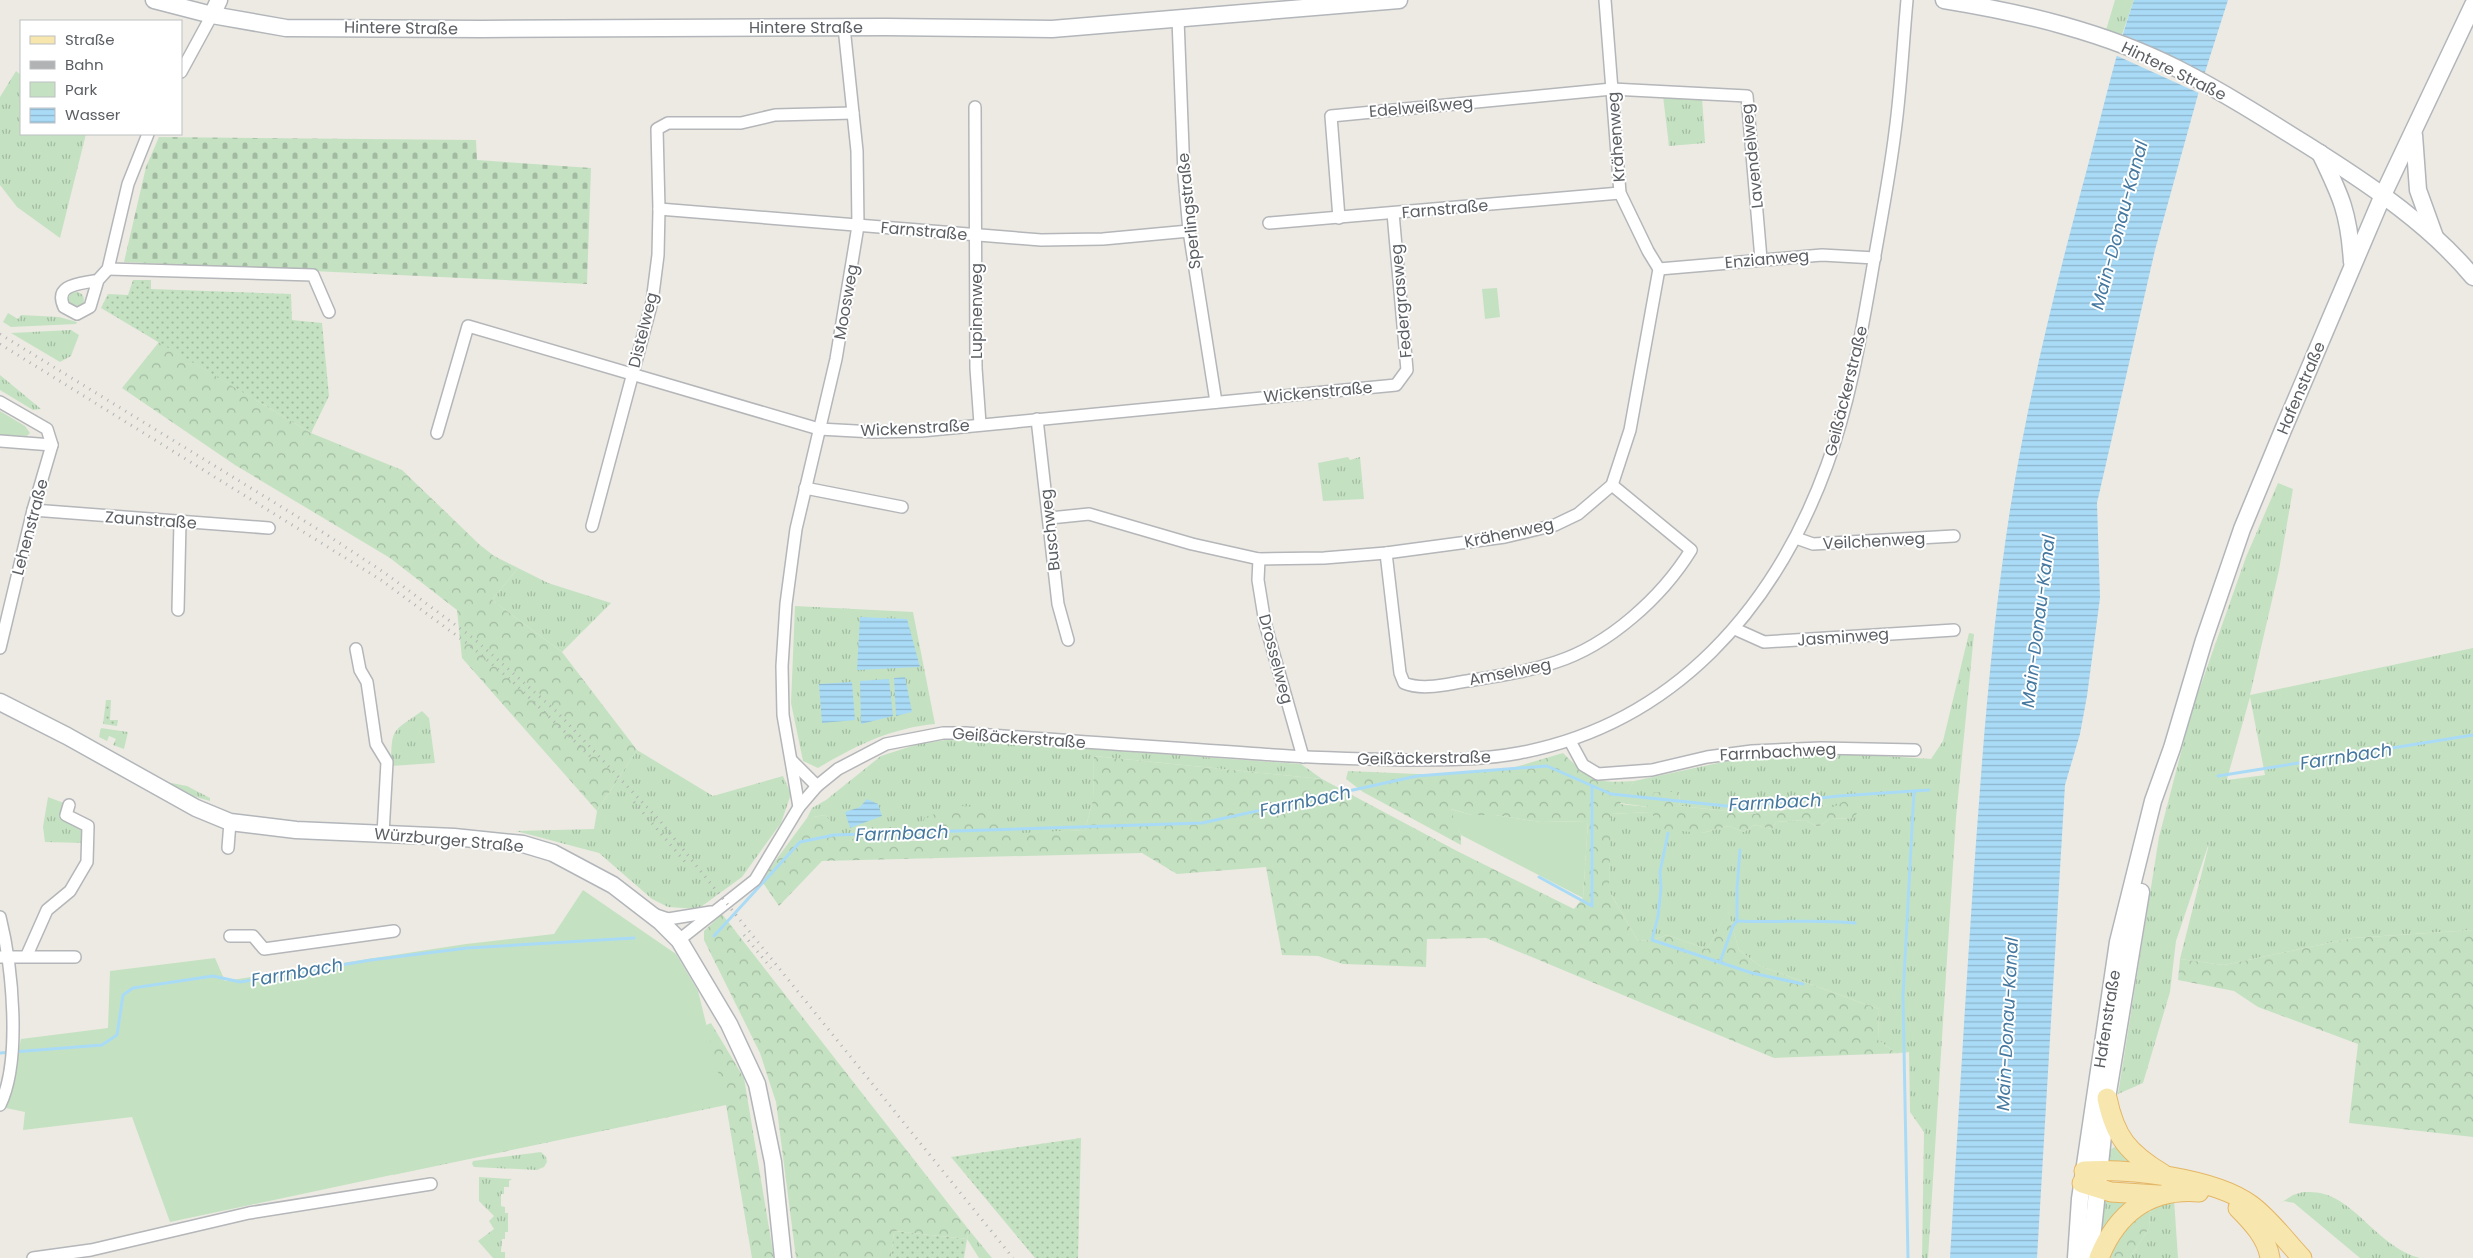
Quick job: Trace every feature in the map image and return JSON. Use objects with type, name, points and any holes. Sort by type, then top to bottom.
[{"type":"main road","points":[[2106,1098],[2112,1122],[2121,1140],[2141,1160],[2168,1177]]},
{"type":"main road","points":[[2090,1178],[2168,1177],[2220,1188],[2252,1205],[2302,1258]]},
{"type":"main road","points":[[2090,1178],[2159,1195]]},
{"type":"main road","points":[[2098,1258],[2115,1227],[2125,1215],[2159,1195],[2180,1191],[2201,1192],[2221,1199],[2238,1208],[2250,1220],[2261,1236],[2270,1258]]},
{"type":"street","name":"Hintere Straße","points":[[154,0],[212,15],[286,28],[491,29],[844,27],[1052,29],[1399,0]]},
{"type":"street","points":[[182,70],[219,0]]},
{"type":"street","name":"Krähenweg","points":[[1606,0],[1620,193],[1648,251],[1659,269]]},
{"type":"street","name":"Geißäckerstraße","points":[[680,940],[756,880],[799,807],[817,786],[838,769],[886,744],[943,733],[966,733],[1303,757],[1451,760],[1516,754],[1570,741],[1612,724],[1671,688],[1707,659],[1735,629],[1780,566],[1796,538],[1827,466],[1844,410],[1860,344],[1875,258],[1894,136],[1908,0]]},
{"type":"street","name":"Hintere Straße","points":[[1944,0],[2001,11],[2084,31],[2177,68],[2247,107],[2382,195],[2459,260],[2473,277]]},
{"type":"street","name":"Hafenstraße","points":[[2090,1258],[2090,1178],[2118,942],[2140,849],[2204,640],[2242,529],[2382,195],[2414,133],[2473,5]]},
{"type":"street","name":"Sperlingstraße","points":[[1178,19],[1183,166],[1189,231],[1216,402]]},
{"type":"street","name":"Moosweg","points":[[799,807],[783,715],[782,666],[790,576],[804,488],[845,310],[858,226],[857,151],[844,27]]},
{"type":"street","name":"Edelweißweg","points":[[1339,218],[1331,116],[1612,89]]},
{"type":"street","name":"Lavendelweg","points":[[1612,89],[1747,96],[1761,259]]},
{"type":"street","name":"Lupinenweg","points":[[975,107],[976,368],[980,424]]},
{"type":"street","name":"Distelweg","points":[[592,526],[652,302],[658,255],[657,129],[668,123],[741,123],[775,115],[853,113]]},
{"type":"street","points":[[2414,133],[2418,190],[2436,241]]},
{"type":"street","points":[[98,280],[108,269],[128,184],[148,135]]},
{"type":"street","points":[[2320,153],[2345,205],[2350,232],[2352,268]]},
{"type":"street","name":"Farnstraße","points":[[1269,223],[1393,214],[1620,193]]},
{"type":"street","name":"Farnstraße","points":[[659,210],[1041,240],[1103,239],[1189,231]]},
{"type":"street","name":"Federgrasweg","points":[[1393,214],[1407,370],[1396,385]]},
{"type":"street","name":"Enzianweg","points":[[1659,269],[1822,255],[1875,258]]},
{"type":"street","points":[[108,269],[313,275],[329,312]]},
{"type":"street","points":[[1612,485],[1630,430],[1659,269]]},
{"type":"street","name":"Wickenstraße","points":[[437,433],[468,326],[819,429],[874,432],[921,431],[1396,385]]},
{"type":"street","points":[[0,402],[47,429],[51,441],[0,441]]},
{"type":"street","name":"Buschweg","points":[[1037,419],[1050,518],[1058,604],[1068,640]]},
{"type":"street","name":"Lehenstraße","points":[[1,643],[51,441]]},
{"type":"street","name":"Krähenweg","points":[[1050,518],[1089,514],[1192,544],[1259,559],[1324,558],[1386,553],[1505,537],[1548,527],[1578,514],[1612,485]]},
{"type":"street","name":"Amselweg","points":[[1386,553],[1400,673],[1404,683],[1420,687],[1518,674],[1559,662],[1598,642],[1638,612],[1679,570],[1691,550],[1612,485]]},
{"type":"street","points":[[804,488],[902,508]]},
{"type":"street","name":"Zaunstraße","points":[[33,510],[269,528]]},
{"type":"street","points":[[178,610],[180,522]]},
{"type":"street","name":"Veilchenweg","points":[[1796,538],[1814,544],[1954,536]]},
{"type":"street","name":"Drosselweg","points":[[1259,559],[1258,580],[1265,623],[1303,757]]},
{"type":"street","name":"Jasminweg","points":[[1735,629],[1764,642],[1954,630]]},
{"type":"street","points":[[356,649],[360,670],[367,682],[376,744],[386,762],[383,834]]},
{"type":"street","name":"Würzburger Straße","points":[[0,702],[72,738],[196,808],[230,822],[296,830],[490,840],[523,844],[553,853],[584,868],[613,886],[649,913],[680,940],[729,1024],[757,1084],[773,1162],[783,1258]]},
{"type":"street","name":"Farrnbachweg","points":[[1570,741],[1583,765],[1598,774],[1652,770],[1706,757],[1752,751],[1830,748],[1915,750]]},
{"type":"street","points":[[792,761],[817,786]]},
{"type":"street","name":"Hafenstraße","points":[[2076,1258],[2106,1098],[2130,945],[2159,803],[2160,784]]},
{"type":"street","points":[[27,955],[40,921],[47,910],[70,891],[88,862],[88,826],[67,810]]},
{"type":"street","points":[[228,848],[230,822]]},
{"type":"street","name":"Geißäckerstraße","points":[[649,913],[668,919],[716,911]]},
{"type":"street","points":[[0,917],[13,1030],[9,1074],[0,1105]]},
{"type":"street","points":[[230,936],[253,936],[264,949],[394,931]]},
{"type":"street","points":[[4,956],[75,957]]},
{"type":"street","points":[[34,1258],[91,1250],[249,1213],[431,1184]]},
{"type":"green space","points":[[2115,0],[2134,0],[2118,46],[2103,40]]},
{"type":"green space","points":[[16,71],[20,74],[20,135],[86,135],[60,238],[17,207],[0,185],[0,97]]},
{"type":"green space","points":[[1663,96],[1702,97],[1705,143],[1669,146]]},
{"type":"green space","points":[[159,137],[476,140],[477,160],[591,168],[587,284],[124,262],[146,167]]},
{"type":"green space","points":[[133,280],[151,280],[151,289],[291,294],[292,320],[322,323],[329,396],[311,433],[101,308],[108,294],[128,295]]},
{"type":"green space","points":[[1497,288],[1500,317],[1485,319],[1482,289]]},
{"type":"green space","points":[[76,292],[82,294],[84,300],[82,306],[76,308],[70,306],[68,300],[70,294]]},
{"type":"green space","points":[[8,313],[18,319],[21,315],[59,317],[77,322],[76,324],[11,327],[3,322]]},
{"type":"green space","points":[[71,330],[79,335],[71,356],[60,362],[11,333]]},
{"type":"green space","points":[[159,342],[311,433],[402,470],[480,545],[494,556],[518,568],[492,600],[562,652],[637,750],[597,811],[462,658],[457,610],[390,558],[235,465],[122,388]]},
{"type":"green space","points":[[0,375],[41,409],[33,410],[0,390]]},
{"type":"green space","points":[[0,411],[25,426],[30,433],[27,436],[0,435]]},
{"type":"green space","points":[[1348,457],[1350,460],[1360,457],[1364,499],[1323,501],[1318,463]]},
{"type":"green space","points":[[2278,483],[2293,489],[2279,570],[2250,695],[2473,648],[2473,930],[2353,938],[2224,965],[2180,959],[2210,840],[2176,941],[2170,992],[2143,1083],[2118,1094],[2159,837],[2192,710],[2246,557]],"holes":[[[2250,697],[2265,775],[2227,780]]]},
{"type":"green space","points":[[518,568],[548,583],[611,603],[562,652],[492,600]]},
{"type":"green space","points":[[795,606],[913,612],[935,724],[903,729],[874,739],[818,768],[803,761],[791,703]]},
{"type":"green space","points":[[1969,633],[1974,634],[1956,818],[1928,1258],[1922,1258],[1924,1132],[1910,1112],[1909,1052],[1896,1053],[1878,1040],[1879,1009],[1760,966],[1739,950],[1728,912],[1707,949],[1667,935],[1652,940],[1638,941],[1609,891],[1610,814],[1651,812],[1702,833],[1729,826],[1744,832],[1754,825],[1772,829],[1776,822],[1805,820],[1818,827],[1830,819],[1854,818],[1832,808],[1809,803],[1803,803],[1786,809],[1768,806],[1755,814],[1680,806],[1679,792],[1648,807],[1620,803],[1634,781],[1746,757],[1837,753],[1931,759],[1943,741]]},
{"type":"green space","points":[[106,700],[111,700],[110,720],[118,720],[117,726],[103,724]]},
{"type":"green space","points":[[422,711],[429,718],[435,763],[391,766],[392,744],[395,732],[404,723]]},
{"type":"green space","points":[[101,728],[128,732],[124,749],[113,745],[116,739],[109,736],[107,741],[99,737]]},
{"type":"green space","points":[[952,739],[1301,764],[1322,779],[1094,756],[1093,800],[1085,830],[899,841],[897,827],[872,827],[847,843],[825,815],[807,818],[812,808],[826,800],[881,756],[918,744]]},
{"type":"green space","points":[[637,750],[713,796],[783,776],[791,794],[781,823],[742,877],[698,909],[668,907],[652,899],[599,853],[516,831],[594,829],[597,811]]},
{"type":"green space","points":[[1563,753],[1587,775],[1594,778],[1611,782],[1634,781],[1620,804],[1647,807],[1654,792],[1679,792],[1680,806],[1755,814],[1768,806],[1781,811],[1808,803],[1834,807],[1846,800],[1860,808],[1854,818],[1830,819],[1818,827],[1805,820],[1776,822],[1772,829],[1754,825],[1744,832],[1729,826],[1702,833],[1661,829],[1651,812],[1611,814],[1609,891],[1638,941],[1652,940],[1667,935],[1707,949],[1728,911],[1739,950],[1760,966],[1879,1009],[1878,1040],[1896,1053],[1909,1052],[1903,1053],[1774,1058],[1486,938],[1427,939],[1426,967],[1343,964],[1318,956],[1282,955],[1266,867],[1177,874],[1142,853],[822,861],[779,906],[761,880],[807,818],[825,815],[848,842],[872,827],[897,827],[899,841],[917,841],[925,817],[963,806],[996,809],[1003,834],[1085,830],[1093,800],[1094,756],[1322,779],[1457,851],[1574,909],[1583,898],[1588,821],[1541,822],[1495,815],[1472,815],[1451,809],[1461,835],[1461,845],[1363,792],[1346,779],[1348,771],[1441,775],[1512,768]]},
{"type":"green space","points":[[161,781],[187,786],[210,798],[210,801],[186,794]]},
{"type":"green space","points":[[48,797],[69,805],[66,815],[84,823],[84,843],[45,842],[43,827]]},
{"type":"green space","points":[[1450,809],[1472,815],[1495,815],[1541,822],[1588,821],[1583,898],[1461,835]]},
{"type":"green space","points":[[583,890],[676,954],[698,991],[726,1104],[170,1222],[132,1117],[23,1130],[25,1112],[6,1108],[21,1039],[108,1028],[110,971],[215,958],[225,981],[466,944],[554,934]]},
{"type":"green space","points":[[722,914],[969,1230],[967,1239],[894,1231],[891,1258],[796,1258],[776,1102],[760,1053],[704,940],[704,931]]},
{"type":"green space","points":[[2473,930],[2473,1137],[2349,1123],[2358,1044],[2258,1007],[2234,991],[2178,980],[2180,959],[2224,965],[2353,938]]},
{"type":"green space","points":[[711,1023],[744,1078],[774,1258],[752,1258],[726,1105],[393,1175],[390,1159]]},
{"type":"green space","points":[[1081,1138],[1078,1258],[1035,1258],[951,1157]]},
{"type":"green space","points":[[2120,1145],[2137,1165],[2108,1166],[2103,1152]]},
{"type":"green space","points":[[541,1152],[546,1157],[547,1162],[544,1167],[537,1170],[474,1167],[472,1164],[473,1161]]},
{"type":"green space","points":[[479,1177],[512,1179],[509,1181],[509,1187],[504,1187],[504,1194],[501,1194],[501,1206],[505,1207],[505,1213],[508,1213],[508,1232],[505,1232],[505,1239],[502,1239],[501,1252],[505,1252],[505,1258],[493,1258],[478,1241],[494,1229],[489,1221],[494,1216],[479,1201]]},
{"type":"green space","points":[[2303,1192],[2323,1194],[2341,1202],[2383,1238],[2407,1253],[2420,1258],[2360,1258],[2294,1203],[2284,1201],[2277,1205],[2293,1195]]},
{"type":"green space","points":[[2133,1196],[2100,1241],[2100,1199]]},
{"type":"green space","points":[[2174,1199],[2178,1258],[2130,1258],[2149,1228],[2150,1212],[2156,1204]]},
{"type":"green space","points":[[2146,1210],[2150,1212],[2149,1228],[2130,1258],[2109,1258],[2124,1231]]},
{"type":"green space","points":[[969,1230],[992,1258],[979,1258],[967,1239]]},
{"type":"green space","points":[[894,1231],[967,1239],[964,1258],[891,1258]]},
{"type":"water","name":"Main-Donau-Kanal","points":[[2134,0],[2228,0],[2199,91],[2155,250],[2097,503],[2100,598],[2080,734],[2065,785],[2037,1258],[1950,1258],[1983,753],[1997,607],[2010,510],[2026,420],[2056,287],[2116,58]]},
{"type":"water","points":[[860,617],[907,619],[920,667],[857,670]]},
{"type":"water","points":[[905,677],[912,712],[896,716],[894,678]]},
{"type":"water","points":[[889,679],[893,716],[861,724],[860,681]]},
{"type":"water","points":[[852,682],[855,720],[822,723],[819,684]]},
{"type":"water","points":[[867,799],[878,804],[882,816],[850,828],[845,812],[860,807]]},
{"type":"pier","points":[[2119,35],[2207,74],[2201,94],[2113,54]]},
{"type":"waterway","name":"Farrnbach","points":[[2218,776],[2473,735]]},
{"type":"waterway","name":"Farrnbach","points":[[714,936],[800,842],[834,835],[1202,823],[1417,776],[1547,766],[1611,794],[1736,807],[1839,796],[1929,790]]},
{"type":"waterway","points":[[1539,877],[1592,906],[1592,786]]},
{"type":"waterway","points":[[1908,1258],[1903,996],[1914,791]]},
{"type":"waterway","points":[[1668,833],[1660,872],[1661,888],[1658,916],[1652,940],[1752,973],[1803,984]]},
{"type":"waterway","points":[[1720,962],[1733,926],[1737,921],[1740,850]]},
{"type":"waterway","points":[[1737,921],[1826,921],[1855,923]]},
{"type":"waterway","name":"Farrnbach","points":[[0,1053],[102,1045],[117,1035],[123,995],[133,988],[213,976],[240,982],[371,960],[467,948],[634,938]]},
{"type":"railway","points":[[0,334],[324,533],[385,573],[473,638],[556,711],[661,822],[1013,1258]]},
{"type":"railway","points":[[0,344],[381,580],[468,644],[513,682],[593,759]]},
{"type":"railway","points":[[634,802],[686,863]]},
{"type":"railway","points":[[744,935],[771,968]]}]
